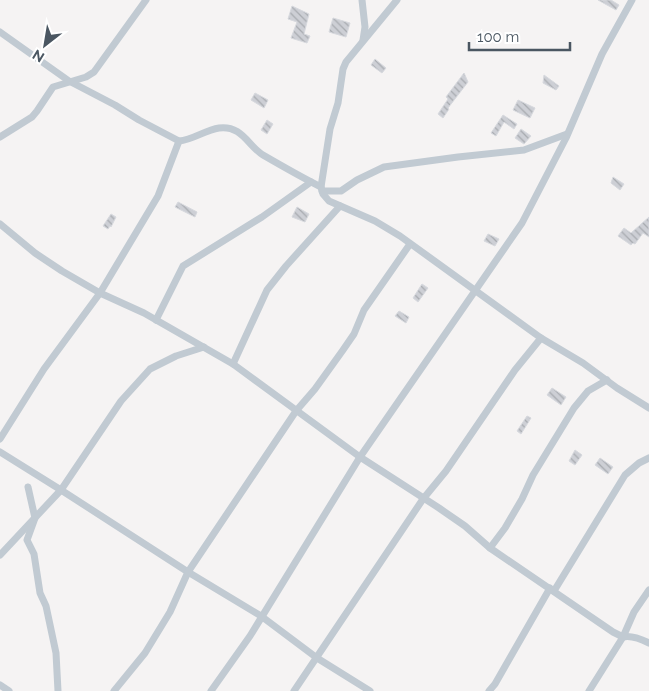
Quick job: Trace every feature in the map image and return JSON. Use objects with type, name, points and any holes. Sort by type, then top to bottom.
[{"type":"street","points":[[0,137],[32,118],[53,87],[86,77],[94,72],[146,0]]},
{"type":"street","points":[[357,49],[363,38],[365,27],[362,0]]},
{"type":"street","points":[[321,189],[330,129],[338,103],[346,62],[397,0]]},
{"type":"street","points":[[211,691],[250,636],[360,457],[522,223],[567,134],[602,54],[632,0]]},
{"type":"street","points":[[0,32],[69,81],[179,141],[186,141],[201,133],[220,128],[232,129],[247,138],[260,153],[321,189],[329,201],[387,227],[541,338],[584,363],[649,408]]},
{"type":"street","points":[[321,189],[341,191],[357,180],[384,167],[524,150],[567,134]]},
{"type":"street","points":[[0,439],[58,348],[100,293],[158,196],[179,141]]},
{"type":"street","points":[[156,320],[183,266],[262,216],[311,182]]},
{"type":"street","points":[[233,364],[267,290],[340,206]]},
{"type":"street","points":[[0,224],[35,253],[100,293],[156,320],[233,364],[360,457],[465,526],[490,548],[623,637],[628,636],[649,643]]},
{"type":"street","points":[[114,691],[145,653],[170,612],[188,572],[296,411],[315,389],[354,334],[364,310],[410,244]]},
{"type":"street","points":[[294,691],[383,556],[423,499],[446,471],[515,370],[541,338]]},
{"type":"street","points":[[0,555],[61,490],[121,401],[150,369],[176,356],[204,347]]},
{"type":"street","points":[[490,548],[505,528],[533,474],[574,408],[588,391],[607,380]]},
{"type":"street","points":[[0,452],[188,572],[261,616],[317,658],[370,691]]},
{"type":"street","points":[[489,691],[625,475],[649,458]]},
{"type":"street","points":[[28,488],[34,518],[27,540],[34,554],[40,593],[46,606],[56,653],[58,691]]},
{"type":"street","points":[[588,691],[623,637],[634,612],[649,590]]},
{"type":"street","points":[[0,685],[9,691]]},
{"type":"building","points":[[598,0],[611,0],[619,5],[616,10]]},
{"type":"building","points":[[292,6],[309,14],[304,34],[310,36],[307,43],[291,38],[297,22],[288,19]]},
{"type":"building","points":[[333,18],[350,23],[346,37],[329,32]]},
{"type":"building","points":[[375,59],[386,68],[382,73],[371,65]]},
{"type":"building","points":[[464,73],[468,82],[448,108],[443,118],[438,114],[448,99],[446,97]]},
{"type":"building","points":[[544,75],[559,86],[556,90],[543,83]]},
{"type":"building","points":[[255,93],[268,100],[264,108],[251,100]]},
{"type":"building","points":[[518,100],[535,108],[530,118],[513,110]]},
{"type":"building","points":[[503,115],[517,124],[514,129],[504,122],[496,136],[491,133]]},
{"type":"building","points":[[267,120],[273,124],[267,134],[261,130]]},
{"type":"building","points":[[521,129],[531,136],[524,144],[515,138]]},
{"type":"building","points":[[613,177],[624,184],[620,190],[611,183]]},
{"type":"building","points":[[178,202],[197,212],[195,217],[175,207]]},
{"type":"building","points":[[297,207],[309,214],[305,222],[292,217]]},
{"type":"building","points":[[111,214],[116,217],[108,229],[103,226]]},
{"type":"building","points":[[649,217],[649,237],[643,233],[635,244],[631,245],[618,236],[624,228],[631,233]]},
{"type":"building","points":[[488,234],[499,239],[495,246],[484,241]]},
{"type":"building","points":[[422,284],[428,288],[418,302],[413,298]]},
{"type":"building","points":[[399,311],[409,317],[406,323],[395,316]]},
{"type":"building","points":[[552,388],[566,397],[561,405],[547,395]]},
{"type":"building","points":[[527,416],[531,418],[521,434],[517,431]]},
{"type":"building","points":[[575,450],[582,455],[575,465],[569,461]]},
{"type":"building","points":[[600,458],[613,467],[608,474],[595,465]]}]
